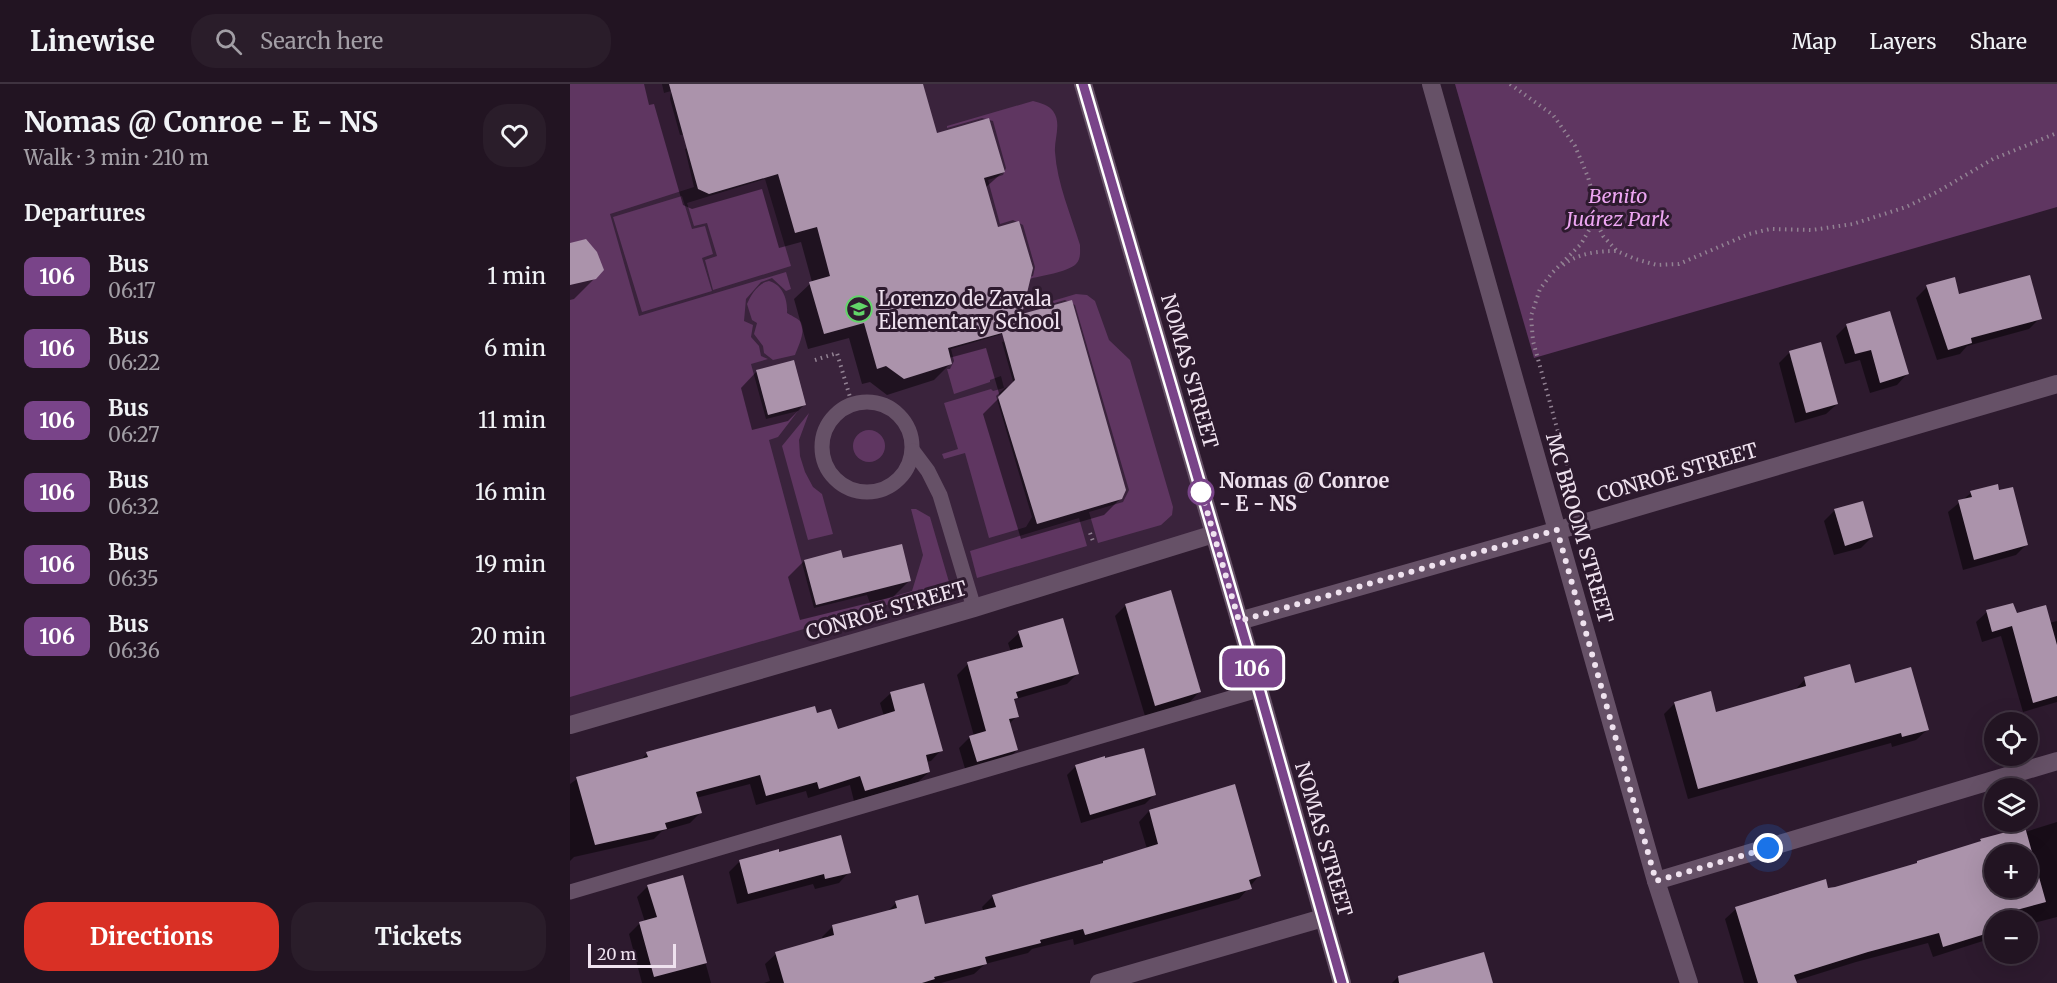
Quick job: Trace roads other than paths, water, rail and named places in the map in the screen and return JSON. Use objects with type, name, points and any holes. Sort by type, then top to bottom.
[{"type":"street","name":"NOMAS STREET","points":[[1083,84],[1342,983]]},
{"type":"street","name":"MC BROOM STREET","points":[[1431,84],[1656,881],[1689,983]]},
{"type":"street","name":"CONROE STREET","points":[[1239,621],[2057,384]]},
{"type":"street","name":"CONROE STREET","points":[[570,725],[974,608],[1214,534]]},
{"type":"street","points":[[1656,881],[2057,761]]},
{"type":"street","points":[[1099,983],[1323,918]]},
{"type":"lane","points":[[913,451],[908,468],[897,482],[881,491],[863,493],[846,488],[832,477],[824,460],[822,443],[827,425],[838,412],[852,404],[872,402],[889,407],[903,418],[911,434],[913,451],[928,471],[940,495],[974,608]]},
{"type":"lane","points":[[570,892],[1258,690]]},
{"type":"place","name":"Lorenzo de Zavala Elementary School","points":[[859,309]]},
{"type":"place","name":"Nomas @ Conroe - E - NS","points":[[1201,492]]},
{"type":"park label","name":"Benito Juárez Park","points":[[1618,206]]}]
